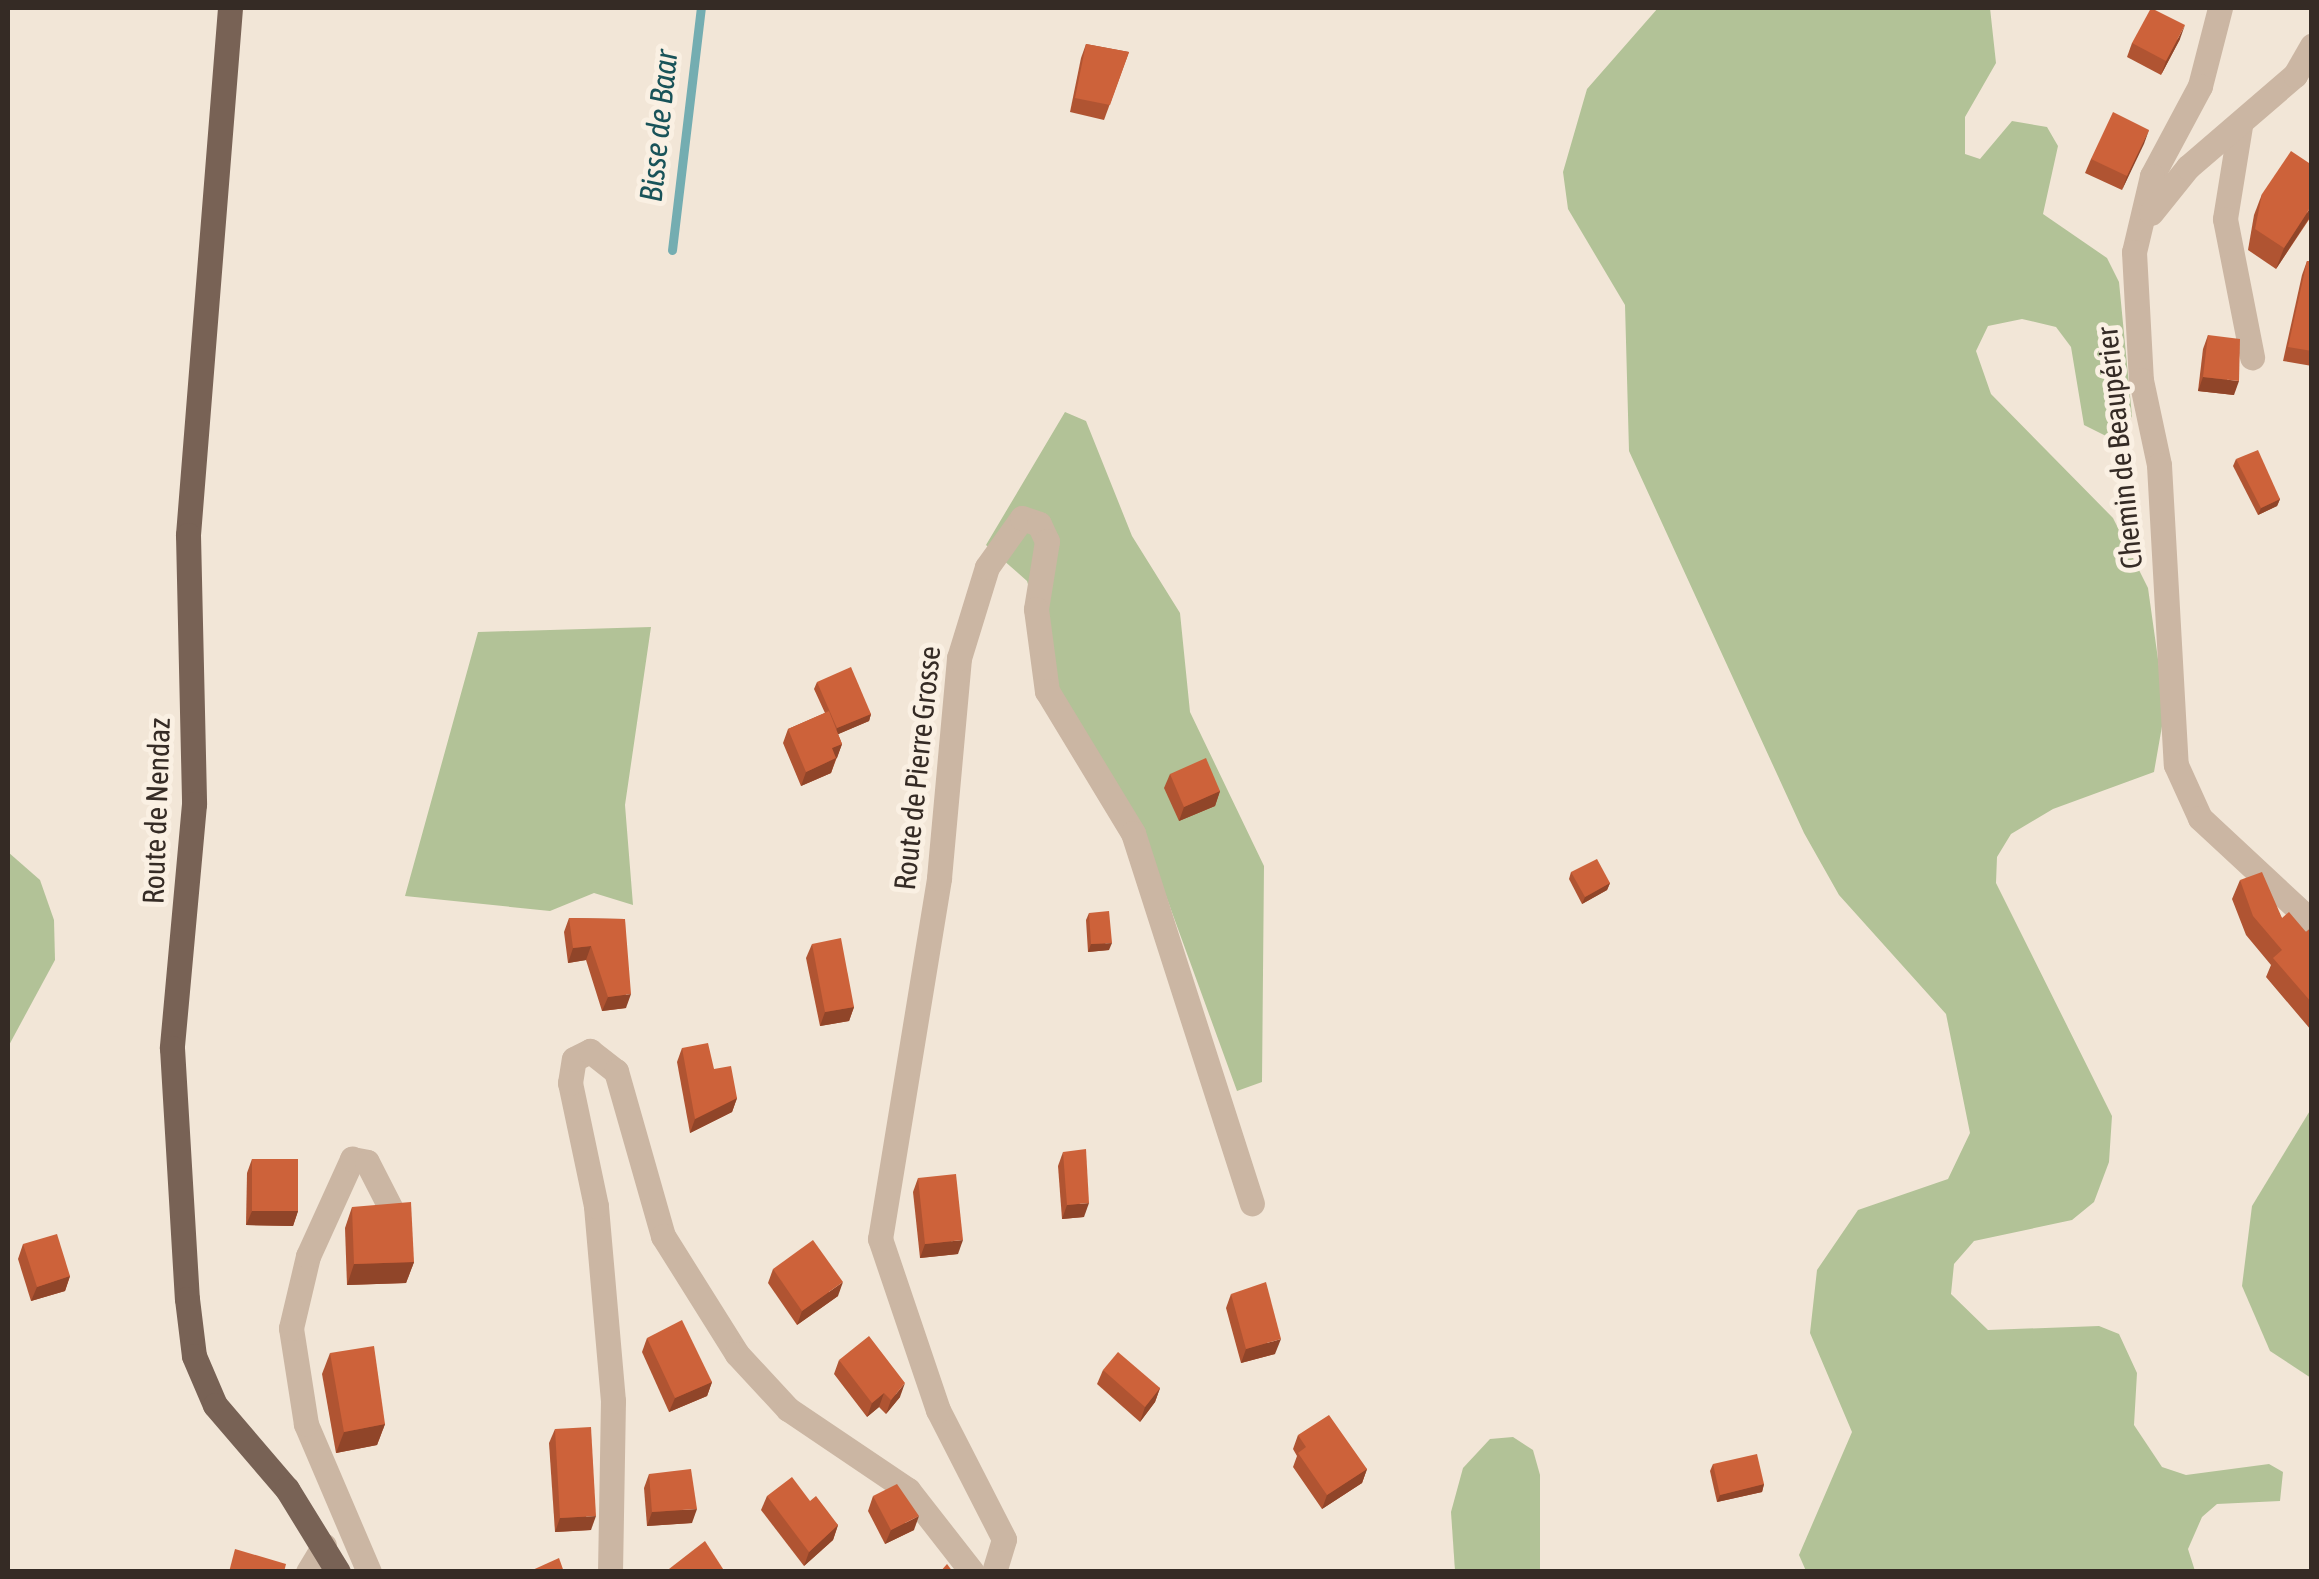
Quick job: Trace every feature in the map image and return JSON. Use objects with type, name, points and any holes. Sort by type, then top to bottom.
[{"type":"main road","name":"Route de Nendaz","points":[[230,8],[188,534],[194,804],[172,1048],[187,1300],[194,1356],[214,1405],[324,1545],[338,1572]]},
{"type":"street","name":"Chemin de Beaupérier","points":[[2220,8],[2200,86],[2152,176],[2139,228],[2135,292],[2159,465],[2176,766],[2200,818],[2312,922]]},
{"type":"street","points":[[2139,228],[2169,185],[2240,126],[2312,45]]},
{"type":"street","points":[[2240,126],[2226,219],[2252,357]]},
{"type":"street","name":"Route de Pierre Grosse","points":[[994,1572],[1004,1538],[938,1410],[880,1239],[939,878],[959,658],[987,566],[1022,518],[1039,524],[1047,541],[1036,609],[1046,691],[1133,833],[1252,1203]]},
{"type":"street","points":[[610,1572],[613,1401],[596,1206],[570,1083],[574,1059],[590,1051],[616,1071],[645,1190],[676,1262],[738,1354],[798,1417],[908,1490],[972,1572]]},
{"type":"street","points":[[369,1572],[306,1424],[291,1328],[308,1256],[352,1159],[367,1162],[392,1209]]},
{"type":"street","points":[[308,1572],[324,1545]]},
{"type":"green space","points":[[1658,8],[1990,8],[1996,63],[1965,117],[1965,154],[1980,159],[2012,121],[2047,127],[2058,146],[2043,214],[2107,258],[2119,282],[2132,416],[2124,431],[2106,436],[2084,425],[2071,347],[2056,327],[2022,319],[1988,326],[1976,351],[1991,394],[2113,518],[2148,588],[2165,709],[2154,772],[2053,809],[2011,834],[1997,857],[1996,883],[2112,1116],[2109,1162],[2094,1202],[2072,1220],[1974,1241],[1954,1264],[1951,1294],[1988,1330],[2099,1326],[2119,1334],[2137,1373],[2134,1425],[2162,1467],[2186,1475],[2269,1464],[2283,1472],[2280,1501],[2217,1504],[2202,1517],[2188,1549],[2195,1571],[1806,1571],[1799,1555],[1852,1432],[1810,1333],[1817,1270],[1858,1210],[1948,1179],[1970,1133],[1946,1014],[1839,895],[1804,833],[1629,451],[1625,305],[1568,209],[1563,172],[1587,89]]},
{"type":"green space","points":[[1065,412],[1086,421],[1132,536],[1180,613],[1190,712],[1264,866],[1262,1082],[1237,1091],[1138,819],[1072,733],[1027,581],[986,545]]},
{"type":"green space","points":[[651,627],[625,805],[633,905],[594,893],[550,911],[405,896],[478,632]]},
{"type":"green space","points":[[8,852],[40,880],[54,920],[55,960],[8,1047]]},
{"type":"green space","points":[[2311,1109],[2311,1378],[2270,1351],[2242,1286],[2252,1206]]},
{"type":"green space","points":[[1513,1437],[1533,1450],[1540,1475],[1540,1571],[1455,1571],[1451,1512],[1463,1468],[1490,1439]]},
{"type":"building","points":[[2151,8],[2185,25],[2166,61],[2132,43]]},
{"type":"building","points":[[1086,44],[1129,52],[1110,105],[1075,98]]},
{"type":"building","points":[[2113,112],[2149,130],[2127,176],[2091,159]]},
{"type":"building","points":[[2291,151],[2312,165],[2312,205],[2284,248],[2255,229],[2262,194]]},
{"type":"building","points":[[2307,261],[2312,262],[2312,351],[2288,347]]},
{"type":"building","points":[[2208,335],[2240,339],[2239,381],[2203,377]]},
{"type":"building","points":[[2258,450],[2280,499],[2261,508],[2236,459]]},
{"type":"building","points":[[851,667],[871,714],[837,728],[817,682]]},
{"type":"building","points":[[829,711],[842,744],[832,748],[836,758],[806,772],[788,729]]},
{"type":"building","points":[[1206,758],[1220,791],[1184,807],[1170,774]]},
{"type":"building","points":[[1597,859],[1610,883],[1585,897],[1571,872]]},
{"type":"building","points":[[2262,872],[2282,918],[2289,912],[2306,932],[2312,927],[2312,1003],[2273,958],[2282,950],[2253,916],[2240,880]]},
{"type":"building","points":[[1109,911],[1112,943],[1091,944],[1089,913]]},
{"type":"building","points":[[569,918],[625,919],[631,994],[608,997],[591,946],[573,948]]},
{"type":"building","points":[[841,938],[854,1007],[825,1012],[812,944]]},
{"type":"building","points":[[708,1043],[714,1069],[731,1066],[737,1098],[695,1119],[682,1048]]},
{"type":"building","points":[[1086,1149],[1089,1203],[1067,1205],[1063,1152]]},
{"type":"building","points":[[252,1159],[298,1159],[298,1211],[252,1211]]},
{"type":"building","points":[[956,1174],[963,1240],[925,1244],[918,1178]]},
{"type":"building","points":[[411,1202],[414,1262],[354,1264],[352,1207]]},
{"type":"building","points":[[57,1234],[70,1276],[37,1287],[23,1244]]},
{"type":"building","points":[[813,1240],[843,1282],[802,1311],[773,1269]]},
{"type":"building","points":[[1266,1282],[1281,1339],[1246,1349],[1231,1294]]},
{"type":"building","points":[[682,1320],[712,1382],[675,1398],[647,1338]]},
{"type":"building","points":[[869,1336],[905,1383],[891,1400],[884,1393],[872,1403],[839,1360]]},
{"type":"building","points":[[374,1346],[385,1424],[344,1432],[330,1353]]},
{"type":"building","points":[[1118,1352],[1160,1388],[1145,1407],[1103,1370]]},
{"type":"building","points":[[1329,1415],[1367,1469],[1327,1495],[1298,1453],[1306,1447],[1298,1435]]},
{"type":"building","points":[[591,1427],[596,1516],[560,1518],[555,1429]]},
{"type":"building","points":[[1757,1454],[1764,1484],[1720,1495],[1713,1464]]},
{"type":"building","points":[[691,1469],[697,1509],[652,1512],[649,1474]]},
{"type":"building","points":[[792,1477],[810,1501],[816,1496],[838,1525],[809,1552],[767,1496]]},
{"type":"building","points":[[897,1484],[919,1516],[891,1530],[873,1496]]},
{"type":"building","points":[[705,1541],[725,1572],[671,1572],[669,1569]]},
{"type":"building","points":[[235,1549],[286,1564],[284,1572],[229,1572]]},
{"type":"building","points":[[559,1558],[564,1572],[528,1572]]},
{"type":"waterway","name":"Bisse de Baar","points":[[672,250],[701,8]]}]
